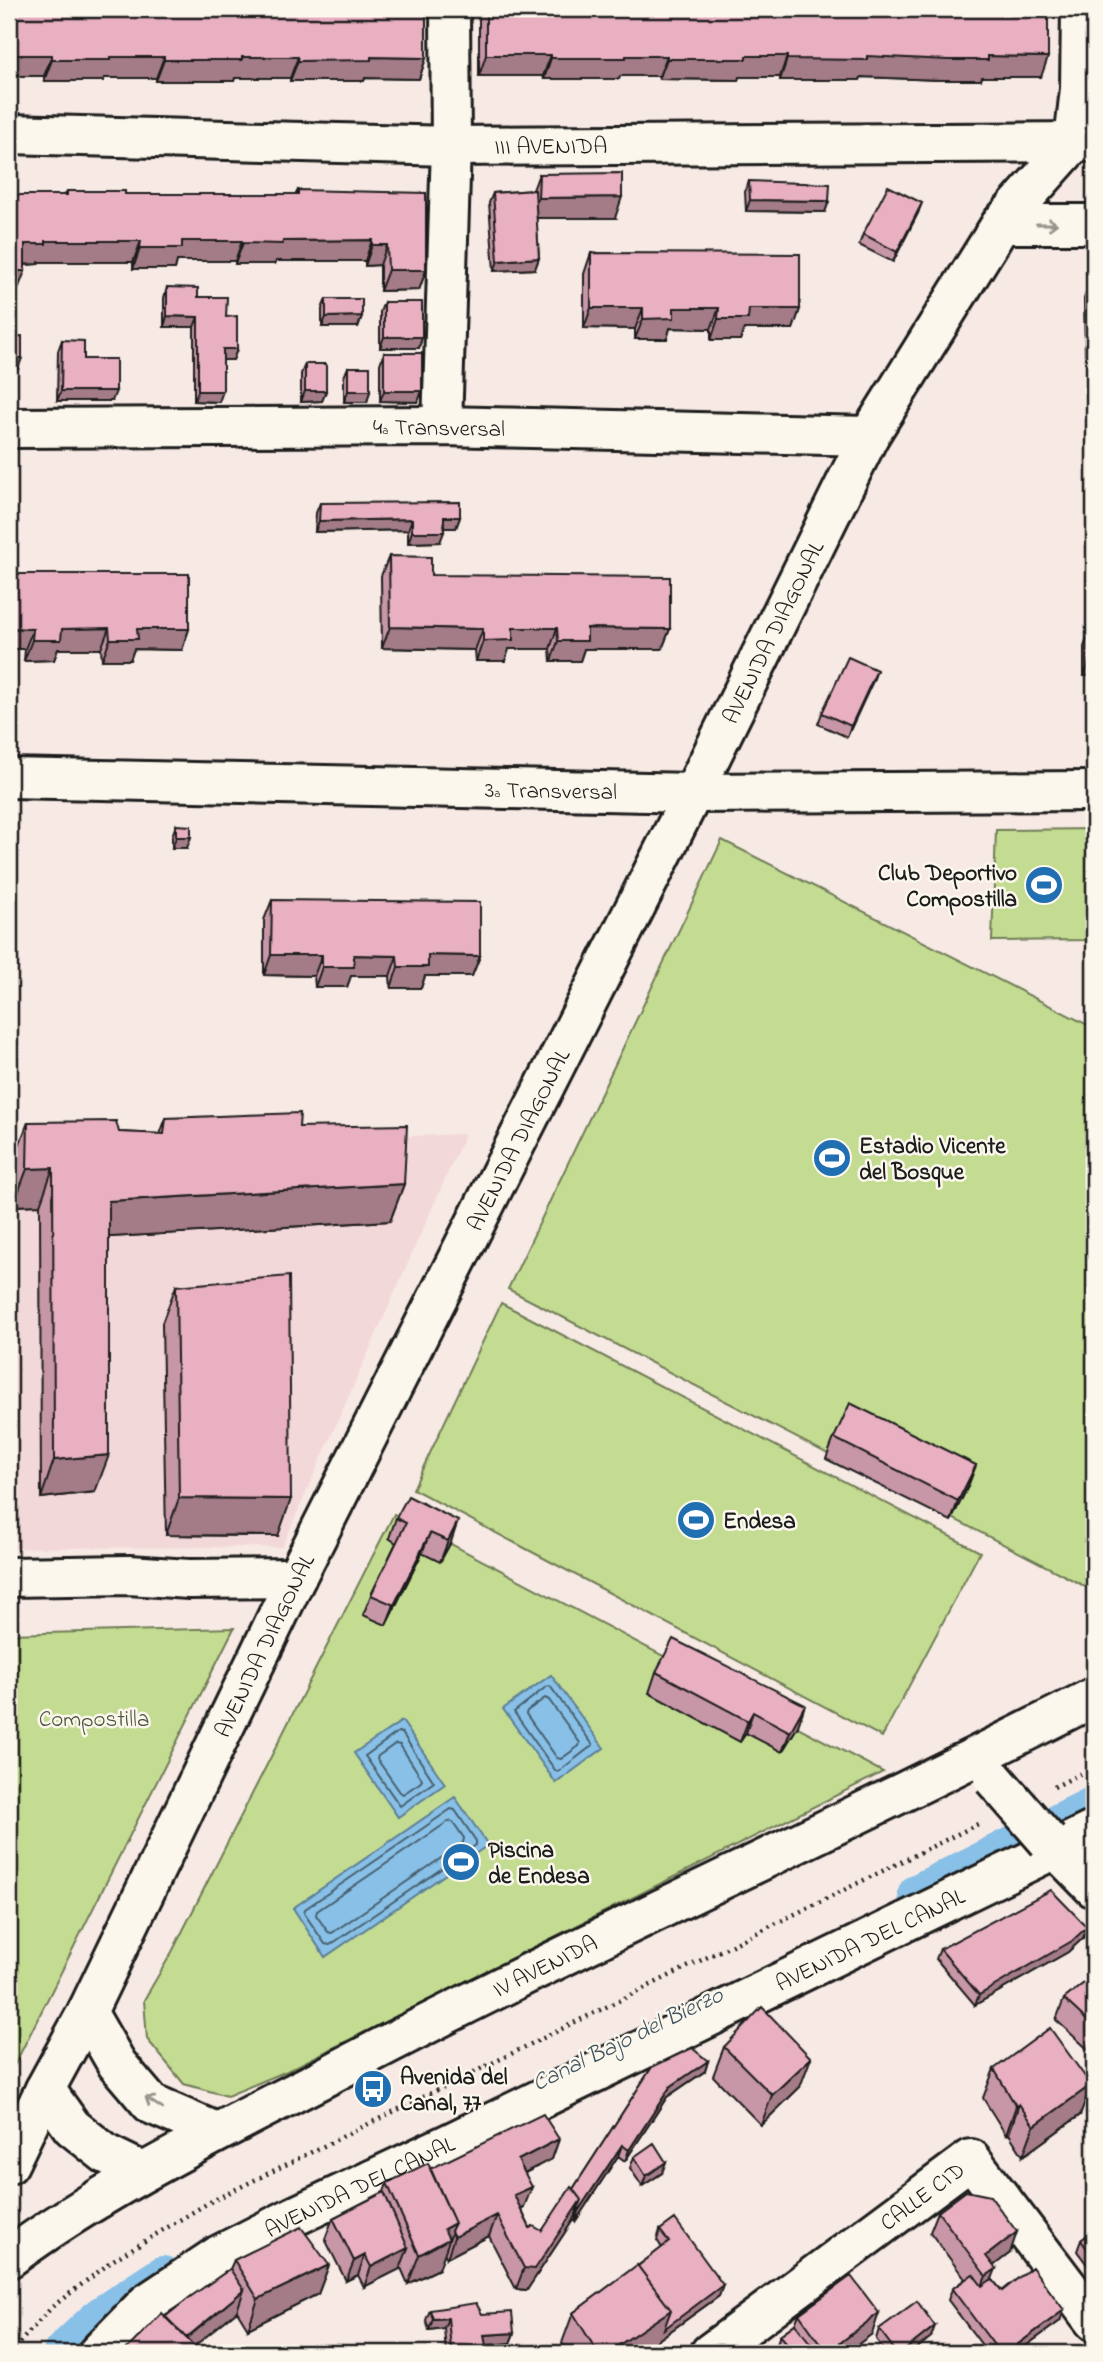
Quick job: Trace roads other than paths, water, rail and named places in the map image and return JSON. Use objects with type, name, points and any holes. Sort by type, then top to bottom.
[{"type":"street","points":[[442,426],[451,146],[450,9]]},
{"type":"street","points":[[1081,9],[1080,89],[1084,142]]},
{"type":"street","name":"III AVENIDA","points":[[9,134],[451,146],[1084,142]]},
{"type":"street","name":"AVENIDA DIAGONAL","points":[[9,2164],[45,2089],[87,2012],[296,1578],[693,793],[869,436],[1000,224],[1084,142]]},
{"type":"street","points":[[1000,224],[1094,224]]},
{"type":"street","name":"4ª Transversal","points":[[9,428],[442,426],[869,436]]},
{"type":"street","name":"3ª Transversal","points":[[9,778],[693,793],[1094,791]]},
{"type":"street","points":[[9,1577],[128,1575],[189,1579],[296,1578]]},
{"type":"street","name":"IV AVENIDA","points":[[9,2258],[60,2221],[216,2132],[402,2036],[984,1768],[1094,1697]]},
{"type":"street","points":[[984,1768],[1051,1845],[1094,1888]]},
{"type":"street","name":"AVENIDA DEL CANAL","points":[[98,2353],[147,2303],[219,2255],[1051,1845],[1094,1829]]},
{"type":"street","points":[[87,2012],[117,2064],[151,2104],[216,2132]]},
{"type":"street","points":[[45,2089],[72,2127],[106,2154],[144,2172]]},
{"type":"street","name":"CALLE CID","points":[[710,2353],[971,2159],[1094,2321]]},
{"type":"water","points":[[551,1675],[604,1748],[556,1783],[503,1709]]},
{"type":"water","points":[[402,1721],[445,1784],[398,1817],[354,1753]]},
{"type":"water","points":[[455,1797],[488,1845],[325,1957],[293,1908]]},
{"type":"waterway","name":"Canal Bajo del Bierzo","points":[[919,1894],[1094,1807]]},
{"type":"waterway","name":"Canal Bajo del Bierzo","points":[[64,2353],[102,2317],[163,2277]]},
{"type":"place","name":"Club Deportivo Compostilla","points":[[1044,885]]},
{"type":"place","name":"Estadio Vicente del Bosque","points":[[832,1158]]},
{"type":"place","name":"Endesa","points":[[696,1520]]},
{"type":"place","name":"Piscina de Endesa","points":[[461,1862]]},
{"type":"place","name":"Avenida del Canal, 77","points":[[373,2089]]},
{"type":"park label","name":"Compostilla","points":[[94,1718]]}]
